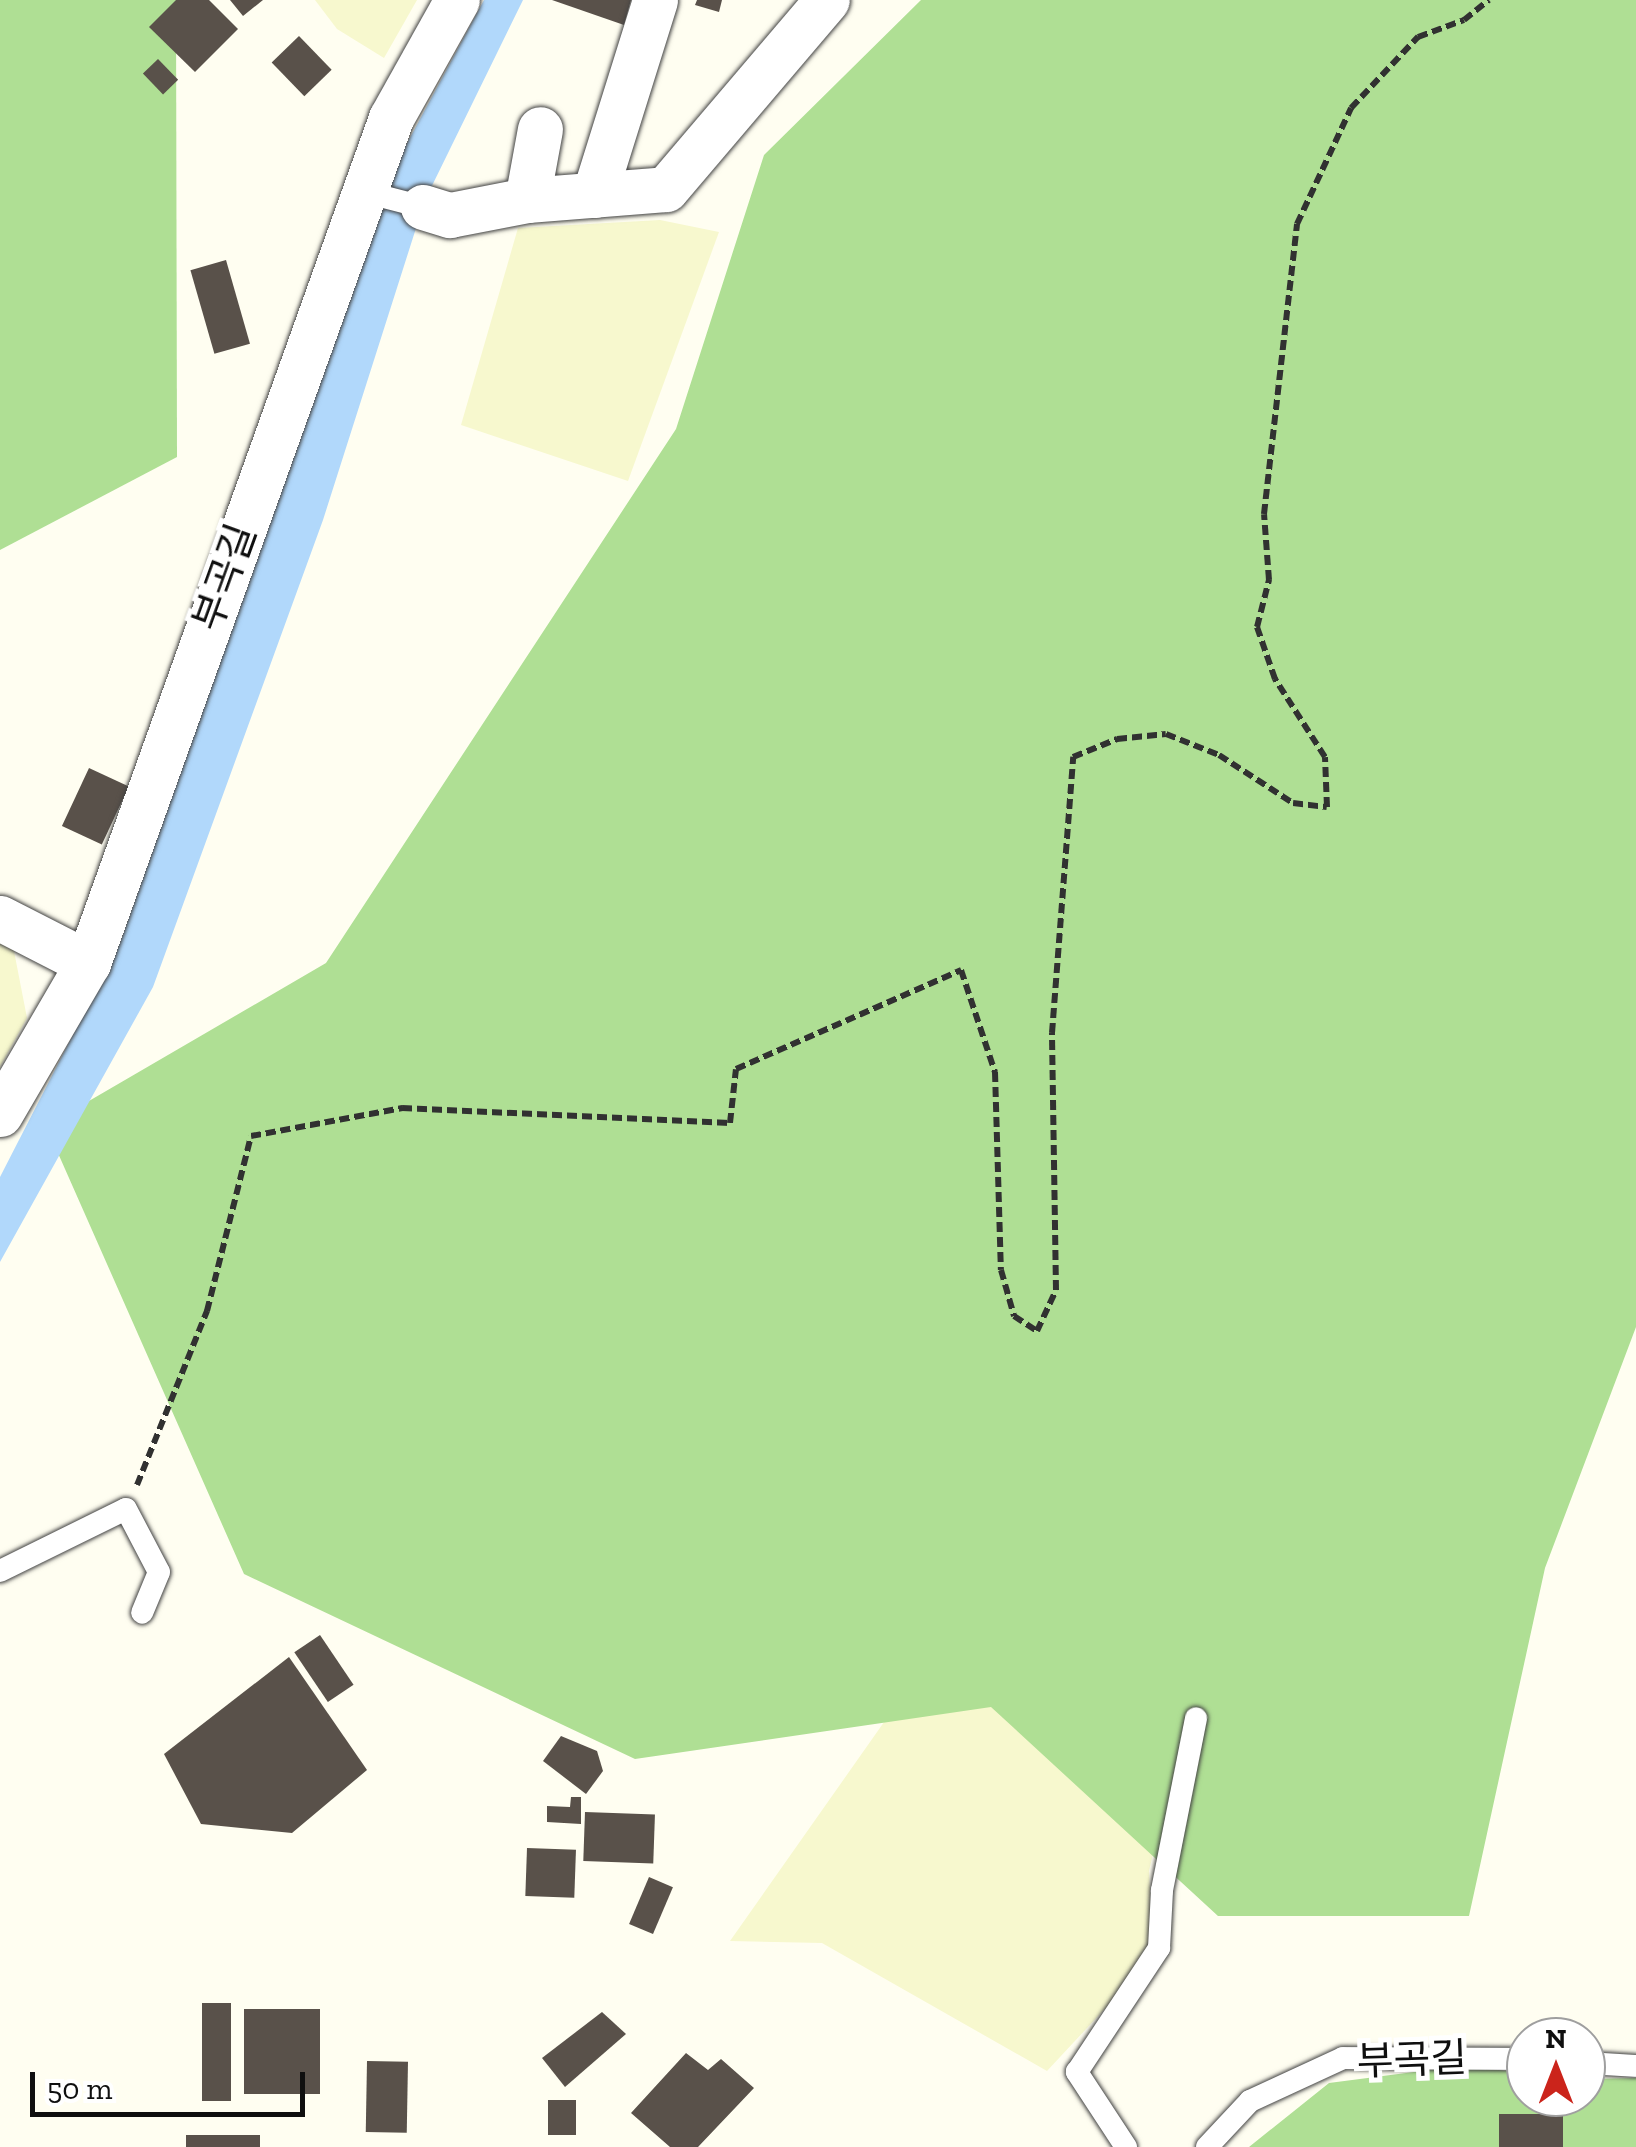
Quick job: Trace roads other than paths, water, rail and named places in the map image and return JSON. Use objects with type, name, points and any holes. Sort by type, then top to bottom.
[{"type":"street","name":"부곡길","points":[[0,1114],[88,963],[390,199],[392,118],[457,0]]},
{"type":"street","points":[[594,194],[655,0]]},
{"type":"street","points":[[390,199],[450,215],[527,200],[666,189],[827,0]]},
{"type":"street","points":[[527,200],[540,129]]},
{"type":"street","points":[[0,918],[88,963]]},
{"type":"lane","points":[[0,1571],[126,1509],[160,1572],[142,1613]]},
{"type":"lane","points":[[1126,2147],[1077,2072],[1159,1948],[1162,1890],[1196,1718]]},
{"type":"lane","name":"부곡길","points":[[1206,2147],[1250,2101],[1343,2058],[1506,2059]]},
{"type":"lane","points":[[1606,2064],[1636,2066]]},
{"type":"water","points":[[484,0],[523,0],[425,200],[323,520],[153,987],[0,1262],[0,1177],[120,943],[392,171]]}]
